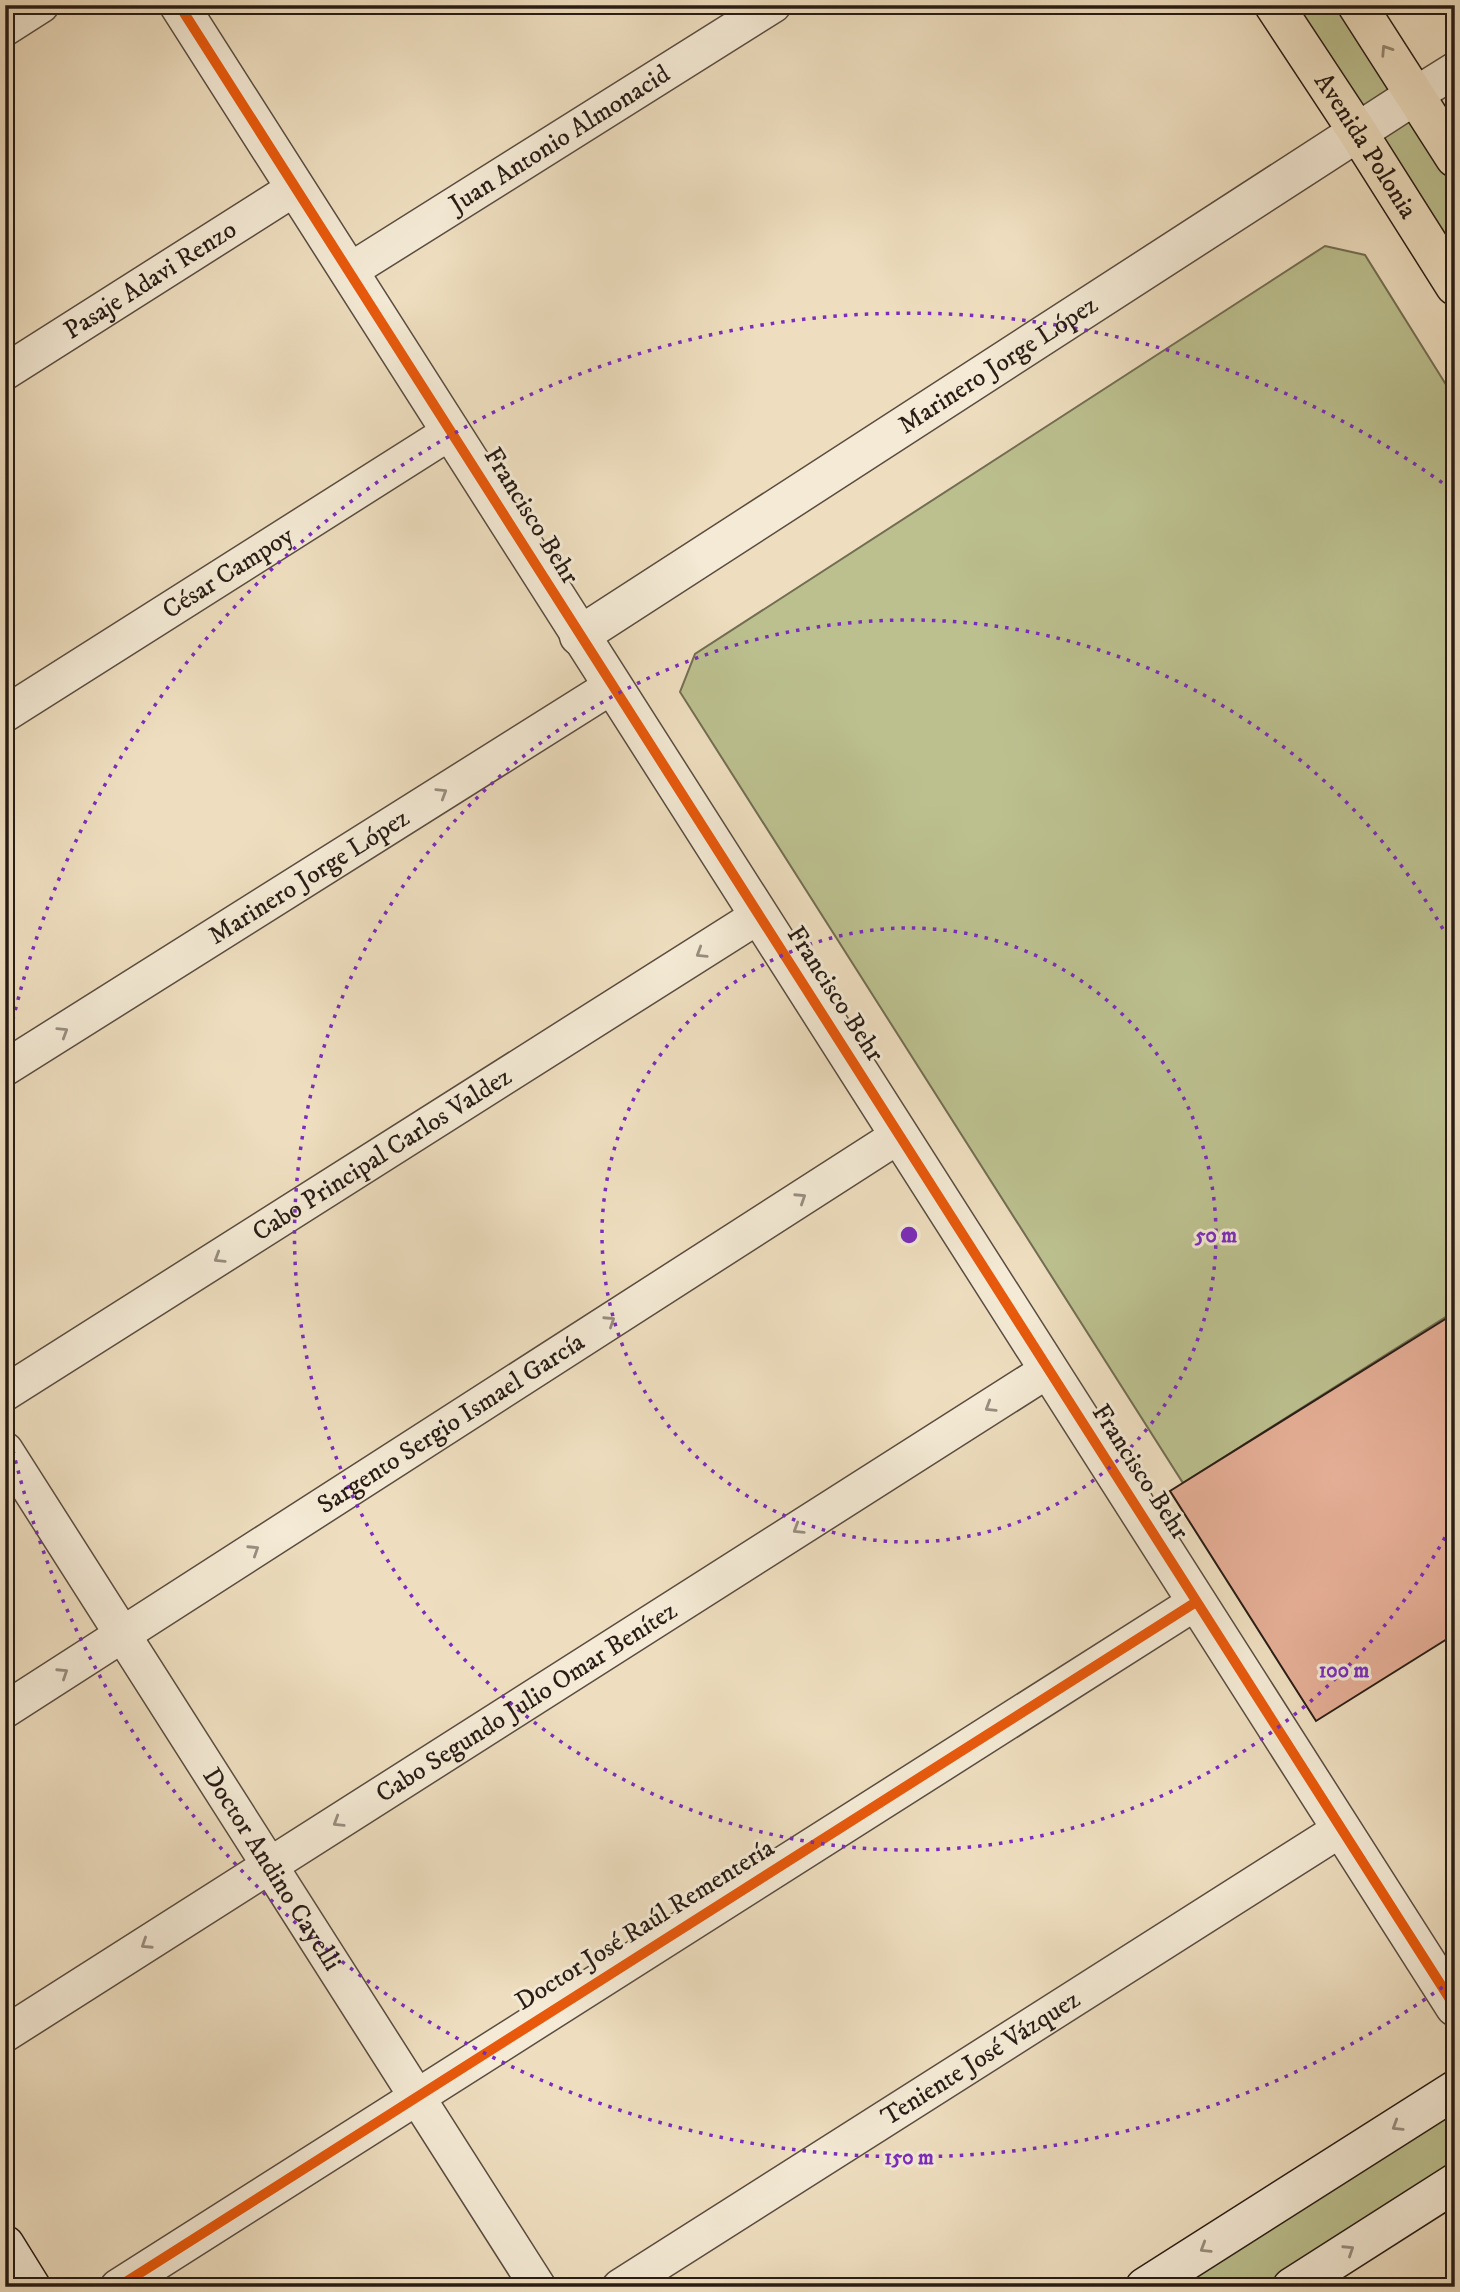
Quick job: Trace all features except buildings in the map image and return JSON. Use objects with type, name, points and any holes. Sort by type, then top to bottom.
[{"type":"main road","name":"Avenida Polonia","points":[[1274,5],[1455,286]]},
{"type":"main road","points":[[1357,5],[1455,158]]},
{"type":"street","points":[[5,28],[41,5]]},
{"type":"street","name":"Francisco Behr","points":[[179,5],[1455,2007]]},
{"type":"street","name":"Juan Antonio Almonacid","points":[[348,272],[773,5]]},
{"type":"street","points":[[1415,95],[1455,70]]},
{"type":"street","name":"Marinero Jorge López","points":[[579,636],[1415,95]]},
{"type":"street","name":"Pasaje Adavi Renzo","points":[[5,372],[295,188]]},
{"type":"street","name":"César Campoy","points":[[5,714],[450,432]]},
{"type":"street","name":"Marinero Jorge López","points":[[5,1068],[612,686]]},
{"type":"street","name":"Cabo Principal Carlos Valdez","points":[[5,1393],[758,916]]},
{"type":"street","name":"Sargento Sergio Ismael García","points":[[5,1710],[898,1136]]},
{"type":"street","name":"Cabo Segundo Julio Omar Benítez","points":[[5,2034],[1048,1370]]},
{"type":"street","name":"Doctor Andino Cayelli","points":[[5,1450],[538,2287]]},
{"type":"street","name":"Doctor José Raúl Rementería","points":[[118,2287],[1196,1602]]},
{"type":"street","name":"Teniente José Vázquez","points":[[620,2287],[1341,1829]]},
{"type":"street","points":[[1145,2287],[1455,2090]]},
{"type":"street","points":[[1292,2287],[1455,2183]]},
{"type":"street","points":[[5,2245],[31,2287]]},
{"type":"green space","points":[[1274,5],[1357,5],[1455,158],[1455,286]]},
{"type":"green space","points":[[1325,246],[1365,255],[1455,399],[1455,1311],[1183,1483],[680,692],[695,654]]},
{"type":"green space","points":[[1455,2090],[1455,2183],[1292,2287],[1145,2287]]},
{"type":"cycle path","points":[[179,5],[1455,2007]]},
{"type":"cycle path","points":[[118,2287],[1196,1602]]}]
